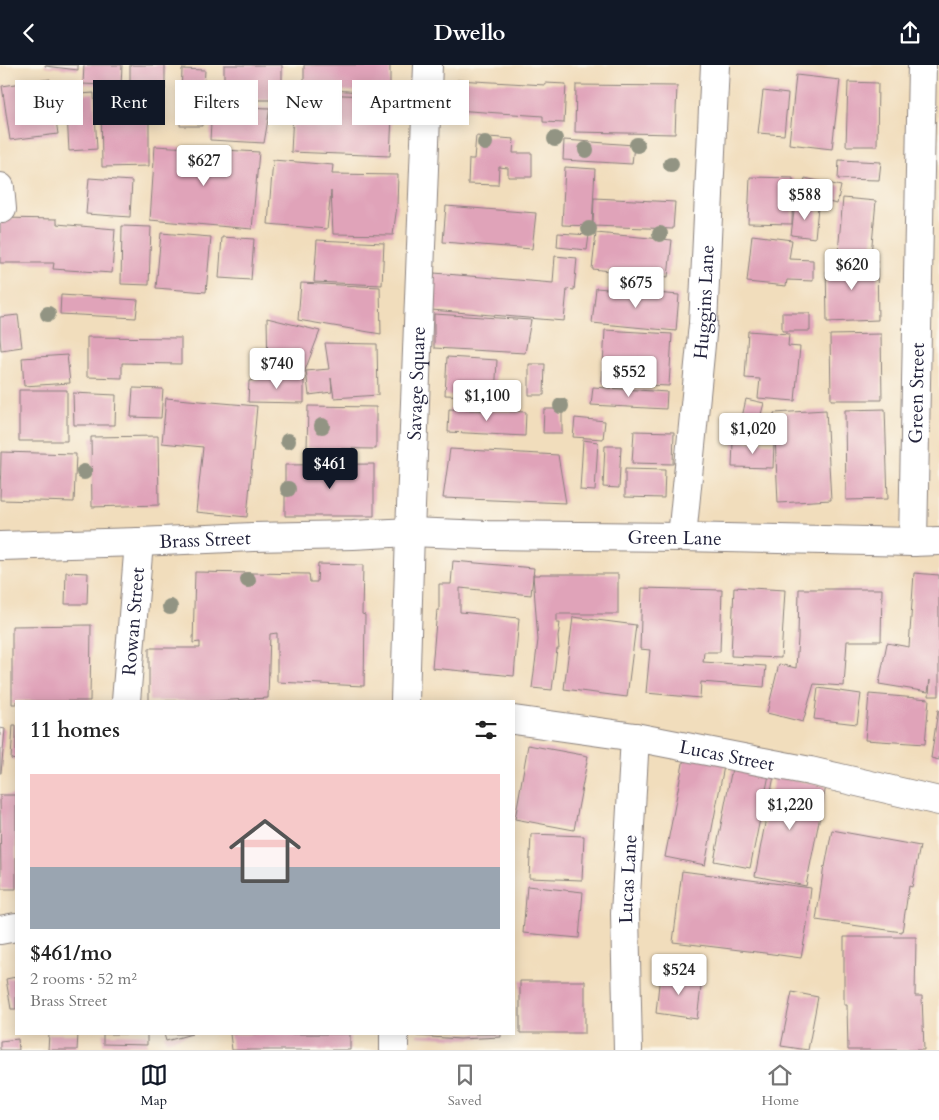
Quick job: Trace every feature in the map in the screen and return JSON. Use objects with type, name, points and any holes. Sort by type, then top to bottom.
[{"type":"street","name":"Savage Square","points":[[405,700],[428,65]]},
{"type":"street","name":"Huggins Lane","points":[[682,537],[703,323],[715,65]]},
{"type":"street","name":"Green Street","points":[[922,65],[926,541]]},
{"type":"street","name":"Green Lane","points":[[410,532],[487,535],[926,541]]},
{"type":"street","name":"Brass Street","points":[[0,546],[410,532]]},
{"type":"street","name":"Rowan Street","points":[[126,700],[139,542]]},
{"type":"street","name":"Lucas Street","points":[[515,719],[635,737],[810,771],[939,801]]},
{"type":"street","name":"Lucas Lane","points":[[628,1050],[624,914],[635,737]]},
{"type":"street","points":[[0,930],[15,927]]},
{"type":"street","points":[[394,1035],[394,1050]]},
{"type":"building","points":[[78,65],[78,70],[45,66]]},
{"type":"building","points":[[84,65],[122,65],[121,80],[93,80],[93,85],[83,84]]},
{"type":"building","points":[[130,65],[165,65],[165,80],[130,80]]},
{"type":"building","points":[[224,65],[282,65],[282,80],[268,80],[268,100],[258,100],[258,80],[224,80]]},
{"type":"building","points":[[304,65],[390,65],[390,80],[352,80],[352,91],[342,91],[342,80],[304,80]]},
{"type":"building","points":[[182,69],[205,70],[204,80],[182,80]]},
{"type":"building","points":[[796,75],[840,80],[832,149],[789,144]]},
{"type":"building","points":[[469,81],[545,85],[545,83],[566,84],[564,123],[543,122],[543,116],[469,111]]},
{"type":"building","points":[[848,82],[878,83],[877,146],[846,146]]},
{"type":"building","points":[[15,84],[15,125],[57,125],[58,134],[10,140],[2,86]]},
{"type":"building","points":[[576,85],[677,86],[675,134],[575,132]]},
{"type":"building","points":[[763,91],[788,94],[784,135],[758,133]]},
{"type":"building","points":[[93,93],[93,125],[96,125],[97,149],[69,151],[68,125],[83,125],[83,94]]},
{"type":"building","points":[[342,95],[352,95],[352,125],[392,125],[390,156],[291,152],[292,125],[342,125]]},
{"type":"building","points":[[258,108],[268,108],[264,143],[210,140],[211,125],[258,125]]},
{"type":"building","points":[[101,125],[149,125],[149,166],[102,167]]},
{"type":"building","points":[[180,125],[202,125],[202,126]]},
{"type":"building","points":[[476,136],[514,139],[513,153],[532,153],[532,177],[508,177],[508,168],[499,167],[498,185],[468,184],[469,159],[474,159]]},
{"type":"building","points":[[564,140],[634,145],[632,164],[563,160]]},
{"type":"building","points":[[155,146],[259,152],[252,229],[150,220]]},
{"type":"building","points":[[273,160],[333,165],[332,174],[398,175],[397,206],[393,235],[333,234],[331,191],[327,229],[268,224]]},
{"type":"building","points":[[839,160],[881,162],[879,180],[838,179]]},
{"type":"building","points":[[565,167],[595,169],[592,226],[562,225]]},
{"type":"building","points":[[750,177],[793,178],[792,224],[748,223]]},
{"type":"building","points":[[89,178],[132,181],[130,217],[86,214]]},
{"type":"building","points":[[805,178],[841,186],[837,204],[801,196]]},
{"type":"building","points":[[594,198],[675,202],[673,229],[593,226]]},
{"type":"building","points":[[843,198],[876,201],[871,255],[838,252]]},
{"type":"building","points":[[795,204],[818,207],[815,238],[791,235]]},
{"type":"building","points":[[446,206],[536,213],[532,249],[443,242]]},
{"type":"building","points":[[0,218],[57,219],[57,224],[115,229],[112,273],[53,269],[54,263],[0,263]]},
{"type":"building","points":[[122,226],[151,227],[149,285],[121,284]]},
{"type":"building","points":[[161,233],[211,237],[206,292],[156,288]]},
{"type":"building","points":[[558,233],[589,235],[587,250],[557,247]]},
{"type":"building","points":[[596,233],[672,240],[668,277],[592,269]]},
{"type":"building","points":[[752,235],[792,240],[789,259],[813,260],[813,281],[787,280],[786,286],[747,282]]},
{"type":"building","points":[[222,237],[254,239],[251,280],[219,278]]},
{"type":"building","points":[[317,240],[384,243],[382,285],[314,282]]},
{"type":"building","points":[[555,256],[577,258],[574,290],[567,289],[564,321],[431,310],[434,273],[553,283]]},
{"type":"building","points":[[877,260],[878,320],[827,322],[826,261]]},
{"type":"building","points":[[301,283],[380,287],[381,334],[298,320]]},
{"type":"building","points":[[596,288],[679,295],[676,331],[592,323]]},
{"type":"building","points":[[61,295],[138,300],[136,318],[60,314]]},
{"type":"building","points":[[782,313],[810,313],[810,331],[782,331]]},
{"type":"building","points":[[434,314],[531,320],[525,353],[434,348]]},
{"type":"building","points":[[18,315],[22,347],[1,350],[0,317]]},
{"type":"building","points":[[267,318],[320,331],[304,373],[268,375]]},
{"type":"building","points":[[605,330],[672,334],[669,386],[602,383]]},
{"type":"building","points":[[748,331],[789,334],[788,346],[800,347],[795,401],[758,398],[760,379],[745,378]]},
{"type":"building","points":[[881,334],[882,400],[831,400],[830,335]]},
{"type":"building","points":[[87,337],[181,338],[181,364],[122,363],[122,378],[87,377]]},
{"type":"building","points":[[325,343],[377,344],[378,395],[334,398],[331,378],[332,392],[309,395],[306,371],[329,369]]},
{"type":"building","points":[[67,355],[70,383],[24,386],[22,358]]},
{"type":"building","points":[[447,357],[497,360],[495,397],[445,395]]},
{"type":"building","points":[[529,364],[545,364],[544,395],[529,395]]},
{"type":"building","points":[[275,375],[286,378],[304,376],[304,403],[248,402],[249,381]]},
{"type":"building","points":[[593,387],[667,392],[666,409],[591,405]]},
{"type":"building","points":[[133,388],[163,389],[161,418],[131,417]]},
{"type":"building","points":[[19,390],[67,390],[67,441],[19,441]]},
{"type":"building","points":[[73,393],[116,395],[115,425],[74,425]]},
{"type":"building","points":[[166,398],[257,406],[247,517],[196,512],[203,447],[162,443]]},
{"type":"building","points":[[746,399],[764,403],[758,426],[741,422]]},
{"type":"building","points":[[308,406],[376,407],[376,449],[307,448]]},
{"type":"building","points":[[449,409],[526,412],[525,436],[448,432]]},
{"type":"building","points":[[544,409],[562,409],[562,433],[543,433]]},
{"type":"building","points":[[885,409],[888,499],[846,500],[845,410]]},
{"type":"building","points":[[826,410],[831,500],[778,503],[774,413]]},
{"type":"building","points":[[575,418],[605,421],[603,439],[573,437]]},
{"type":"building","points":[[634,431],[674,432],[673,464],[632,463]]},
{"type":"building","points":[[158,436],[159,505],[92,507],[91,437]]},
{"type":"building","points":[[583,440],[598,442],[595,491],[580,490]]},
{"type":"building","points":[[733,441],[774,443],[773,468],[732,467]]},
{"type":"building","points":[[605,446],[621,446],[619,488],[603,487]]},
{"type":"building","points":[[450,449],[558,455],[566,503],[443,498]]},
{"type":"building","points":[[1,452],[76,454],[74,502],[0,500]]},
{"type":"building","points":[[374,464],[374,516],[285,516],[285,465]]},
{"type":"building","points":[[625,469],[665,470],[664,498],[625,497]]},
{"type":"building","points":[[453,561],[534,568],[531,595],[460,588],[460,612],[519,618],[514,676],[432,668],[437,610],[439,610],[439,584],[451,584]]},
{"type":"building","points":[[318,564],[363,565],[362,614],[365,615],[364,686],[277,682],[277,633],[270,634],[268,698],[149,700],[149,648],[200,648],[200,642],[193,643],[195,572],[309,574],[310,582],[317,582]]},
{"type":"building","points":[[66,572],[88,573],[87,604],[65,604]]},
{"type":"building","points":[[914,573],[939,575],[939,696],[929,696],[930,680],[928,692],[879,684],[887,643],[909,647]]},
{"type":"building","points":[[618,574],[618,614],[557,614],[557,623],[560,623],[559,649],[557,649],[552,690],[532,688],[538,640],[533,575]]},
{"type":"building","points":[[734,587],[785,590],[781,658],[731,656]]},
{"type":"building","points":[[642,588],[722,590],[720,652],[704,652],[703,662],[766,666],[764,687],[701,682],[700,698],[646,693],[650,650],[640,649]]},
{"type":"building","points":[[799,589],[882,589],[881,641],[847,641],[844,686],[814,684],[803,722],[767,713],[779,664],[796,668]]},
{"type":"building","points":[[573,617],[636,625],[627,697],[564,689]]},
{"type":"building","points":[[91,625],[90,700],[15,700],[15,704],[12,704],[12,626]]},
{"type":"building","points":[[818,688],[861,694],[857,724],[814,719]]},
{"type":"building","points":[[869,694],[929,699],[925,744],[865,740]]},
{"type":"building","points":[[939,710],[939,760],[931,758]]},
{"type":"building","points":[[13,725],[15,725],[15,760],[11,759]]},
{"type":"building","points":[[0,728],[5,729],[1,773],[0,773]]},
{"type":"building","points":[[528,745],[588,756],[574,830],[515,819]]},
{"type":"building","points":[[685,753],[725,761],[705,865],[665,857]]},
{"type":"building","points":[[732,768],[769,775],[750,868],[714,861]]},
{"type":"building","points":[[774,776],[826,786],[806,886],[755,876]]},
{"type":"building","points":[[0,795],[15,795],[15,889],[1,889]]},
{"type":"building","points":[[832,830],[920,846],[912,887],[909,886],[902,932],[816,920],[824,866]]},
{"type":"building","points":[[531,834],[584,836],[582,880],[529,878]]},
{"type":"building","points":[[682,871],[811,888],[801,958],[673,942]]},
{"type":"building","points":[[527,886],[583,892],[579,938],[523,933]]},
{"type":"building","points":[[844,937],[916,937],[915,996],[922,996],[924,1050],[848,1050],[847,1005],[844,1005]]},
{"type":"building","points":[[660,974],[702,979],[697,1019],[656,1013]]},
{"type":"building","points":[[15,977],[15,1009],[11,1009],[6,979]]},
{"type":"building","points":[[520,981],[585,981],[585,1033],[520,1033]]},
{"type":"building","points":[[792,992],[818,997],[808,1050],[781,1046]]},
{"type":"building","points":[[49,1035],[78,1035],[77,1050],[48,1050]]},
{"type":"building","points":[[103,1035],[147,1035],[147,1045],[103,1044]]},
{"type":"building","points":[[164,1035],[188,1035],[166,1041]]},
{"type":"building","points":[[230,1035],[350,1035],[350,1050],[232,1050]]},
{"type":"building","points":[[501,1035],[501,1037],[460,1039],[417,1036]]},
{"type":"building","points":[[18,1039],[19,1050],[0,1050],[0,1041]]}]
